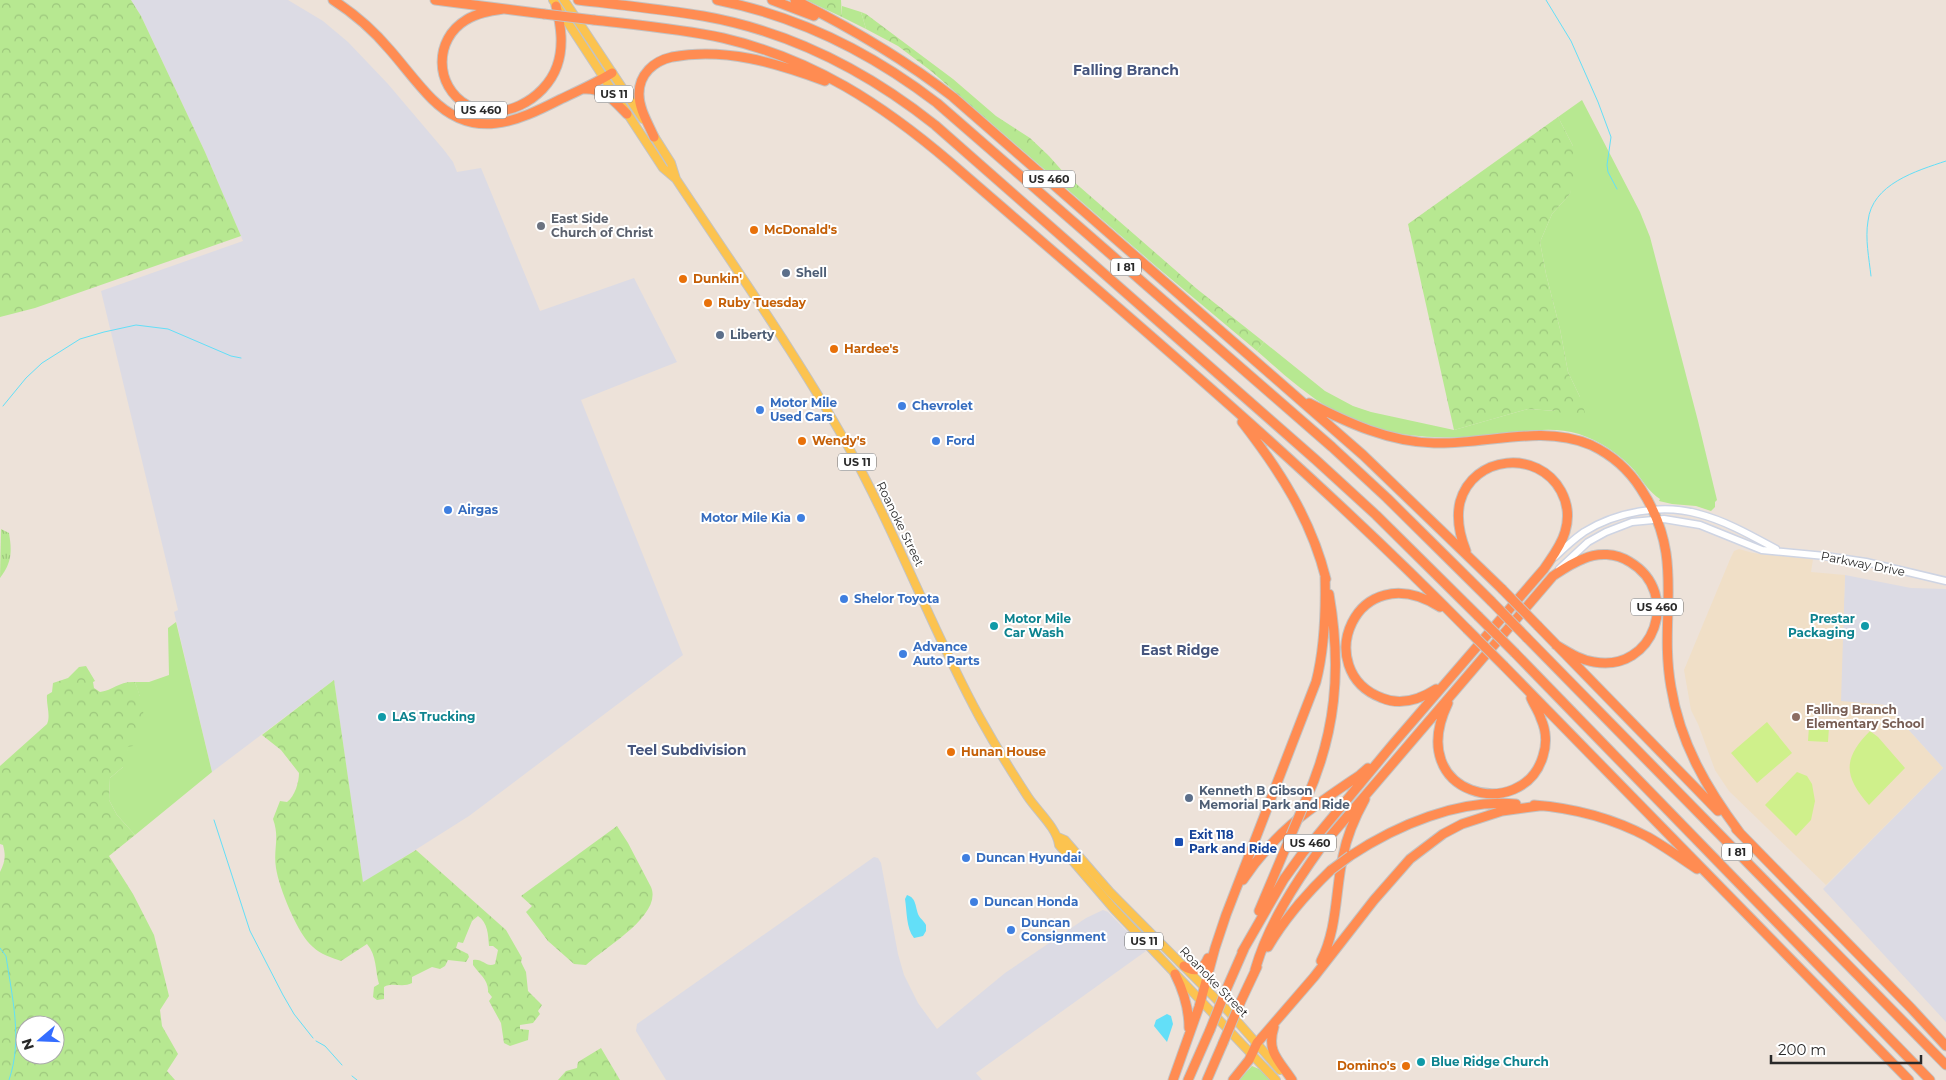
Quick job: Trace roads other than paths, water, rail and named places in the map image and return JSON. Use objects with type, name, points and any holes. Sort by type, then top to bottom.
[{"type":"highway","points":[[333,0],[348,10],[377,35],[432,100],[448,112],[465,120],[490,124],[513,121],[533,113],[608,75]]},
{"type":"highway","points":[[435,0],[503,9]]},
{"type":"highway","name":"I 81","points":[[582,0],[704,16],[758,30],[818,52],[850,68],[905,102],[935,125],[1376,515],[1515,653],[1930,1080]]},
{"type":"highway","name":"I 81","points":[[717,0],[770,14],[828,36],[876,61],[936,103],[1332,447],[1387,498],[1491,601],[1946,1065]]},
{"type":"highway","points":[[772,0],[815,16],[874,42]]},
{"type":"highway","name":"US 460","points":[[795,0],[874,42],[909,64],[953,97],[1382,473],[1467,554],[1502,589],[1538,626],[1556,645],[1588,661],[1605,663],[1622,661],[1636,653],[1653,632],[1656,623],[1657,601],[1652,584],[1640,569],[1627,560],[1612,555],[1597,555],[1583,558],[1553,576],[1453,692],[1374,784],[1322,846],[1290,893],[1260,952],[1255,970],[1207,1080]]},
{"type":"highway","name":"US 460","points":[[554,3],[560,22],[562,44],[558,65],[550,80],[533,98],[516,107],[504,110],[480,110],[460,101],[445,82],[441,64],[444,47],[451,33],[466,20],[485,12],[503,9],[544,14],[594,20],[682,31],[737,42],[797,62],[854,90],[894,116],[1230,406],[1276,468],[1295,499],[1312,535],[1325,575],[1333,618],[1336,667],[1335,696],[1325,751],[1318,772],[1188,1080]]},
{"type":"highway","points":[[654,137],[641,107],[639,88],[648,70],[667,58],[700,53],[730,54],[778,65],[854,90]]},
{"type":"highway","points":[[581,89],[593,89],[605,94],[612,98],[627,114]]},
{"type":"highway","points":[[1297,397],[1373,432],[1415,441],[1452,443],[1545,435],[1575,440],[1596,448],[1617,461],[1638,484],[1656,514],[1668,564],[1669,668],[1678,720],[1703,780],[1740,833]]},
{"type":"highway","points":[[1230,406],[1362,525],[1454,615],[1909,1080]]},
{"type":"highway","points":[[1467,554],[1461,536],[1459,512],[1462,497],[1469,484],[1481,473],[1495,465],[1508,462],[1524,463],[1539,469],[1553,480],[1563,495],[1567,508],[1567,522],[1564,534],[1544,569]]},
{"type":"highway","name":"US 460","points":[[1242,952],[1284,879],[1302,854],[1393,744],[1544,569]]},
{"type":"highway","points":[[1173,1080],[1201,1000],[1215,948],[1316,682],[1325,627],[1325,575]]},
{"type":"highway","points":[[1446,682],[1427,695],[1410,701],[1395,702],[1376,696],[1364,688],[1352,671],[1346,653],[1346,639],[1353,620],[1361,609],[1372,601],[1388,594],[1405,593],[1421,596],[1454,615]]},
{"type":"highway","points":[[1556,645],[1946,1046]]},
{"type":"highway","points":[[1453,692],[1438,728],[1437,740],[1441,761],[1448,774],[1463,786],[1480,793],[1496,794],[1518,788],[1525,782],[1537,769],[1545,750],[1546,739],[1542,719],[1522,685]]},
{"type":"highway","points":[[1235,893],[1255,862],[1277,836],[1310,809],[1360,775],[1393,744]]},
{"type":"highway","points":[[1314,976],[1325,953],[1334,926],[1345,843],[1374,784]]},
{"type":"highway","points":[[1255,970],[1286,920],[1313,887],[1350,856],[1391,832],[1428,817],[1478,806],[1512,804],[1539,806],[1581,813],[1636,831],[1711,877]]},
{"type":"highway","points":[[1233,1080],[1252,1054],[1257,1043],[1275,1024],[1390,881],[1410,859],[1427,845],[1462,824],[1502,811],[1539,806]]},
{"type":"highway","points":[[1184,966],[1194,970],[1201,969],[1215,948]]},
{"type":"highway","points":[[1175,974],[1188,1007],[1190,1034]]},
{"type":"highway","points":[[1275,1024],[1270,1038],[1270,1045],[1274,1055],[1291,1080]]},
{"type":"main road","name":"Roanoke Street","points":[[564,0],[608,75],[627,114],[663,168],[676,179]]},
{"type":"main road","name":"Roanoke Street","points":[[554,3],[654,137],[671,163],[676,179],[795,360],[847,445],[887,520],[963,687],[1029,799],[1058,837],[1065,840],[1110,892],[1204,986],[1291,1080]]},
{"type":"main road","name":"Roanoke Street","points":[[1058,837],[1058,845],[1102,897],[1276,1080]]},
{"type":"main road","points":[[1075,865],[1081,868],[1101,890],[1110,892]]},
{"type":"main road","points":[[1102,897],[1111,898],[1134,922],[1144,927]]},
{"type":"street","name":"Parkway Drive","points":[[1544,569],[1567,546],[1593,527],[1617,517],[1678,510],[1706,516],[1780,551]]},
{"type":"street","name":"Parkway Drive","points":[[1553,576],[1580,548],[1599,535],[1623,524],[1643,520],[1656,514],[1700,525],[1756,548],[1866,562],[1946,581]]},
{"type":"water","points":[[907,895],[913,898],[919,916],[926,925],[926,931],[923,936],[914,938],[911,934],[907,919],[905,899]]},
{"type":"water","points":[[1167,1014],[1171,1016],[1173,1024],[1167,1042],[1154,1026],[1156,1020]]},
{"type":"waterway","points":[[1546,0],[1571,41],[1598,102],[1611,137],[1607,165],[1608,172],[1617,189]]},
{"type":"waterway","points":[[1871,276],[1867,228],[1871,208],[1878,197],[1897,181],[1922,169],[1946,161]]},
{"type":"waterway","points":[[3,406],[26,378],[42,363],[80,339],[136,325],[168,329],[231,356],[241,358]]},
{"type":"waterway","points":[[214,820],[250,931],[294,1014],[313,1038]]},
{"type":"waterway","points":[[0,948],[6,956],[15,1018],[15,1050],[9,1080]]},
{"type":"waterway","points":[[316,1041],[325,1046],[342,1065]]},
{"type":"waterway","points":[[352,1076],[357,1080]]},
{"type":"place","name":"East Side Church of Christ","points":[[541,226]]},
{"type":"place","name":"McDonald's","points":[[754,230]]},
{"type":"place","name":"Shell","points":[[786,273]]},
{"type":"place","name":"Dunkin'","points":[[683,279]]},
{"type":"place","name":"Ruby Tuesday","points":[[708,303]]},
{"type":"place","name":"Liberty","points":[[720,335]]},
{"type":"place","name":"Hardee's","points":[[834,349]]},
{"type":"place","name":"Chevrolet","points":[[902,406]]},
{"type":"place","name":"Motor Mile Used Cars","points":[[760,410]]},
{"type":"place","name":"Wendy's","points":[[802,441]]},
{"type":"place","name":"Ford","points":[[936,441]]},
{"type":"place","name":"Airgas","points":[[448,510]]},
{"type":"place","name":"Motor Mile Kia","points":[[801,518]]},
{"type":"place","name":"Shelor Toyota","points":[[844,599]]},
{"type":"place","name":"Motor Mile Car Wash","points":[[994,626]]},
{"type":"place","name":"Prestar Packaging","points":[[1865,626]]},
{"type":"place","name":"Advance Auto Parts","points":[[903,654]]},
{"type":"place","name":"LAS Trucking","points":[[382,717]]},
{"type":"place","name":"Falling Branch Elementary School","points":[[1796,717]]},
{"type":"place","name":"Hunan House","points":[[951,752]]},
{"type":"place","name":"Kenneth B Gibson Memorial Park and Ride","points":[[1189,798]]},
{"type":"place","name":"Exit 118 Park and Ride","points":[[1179,842]]},
{"type":"place","name":"Duncan Hyundai","points":[[966,858]]},
{"type":"place","name":"Duncan Honda","points":[[974,902]]},
{"type":"place","name":"Duncan Consignment","points":[[1011,930]]},
{"type":"place","name":"Blue Ridge Church","points":[[1421,1062]]},
{"type":"place","name":"Domino's","points":[[1406,1066]]},
{"type":"district","name":"Falling Branch","points":[[1126,70]]},
{"type":"district","name":"East Ridge","points":[[1180,650]]},
{"type":"district","name":"Teel Subdivision","points":[[687,750]]}]
